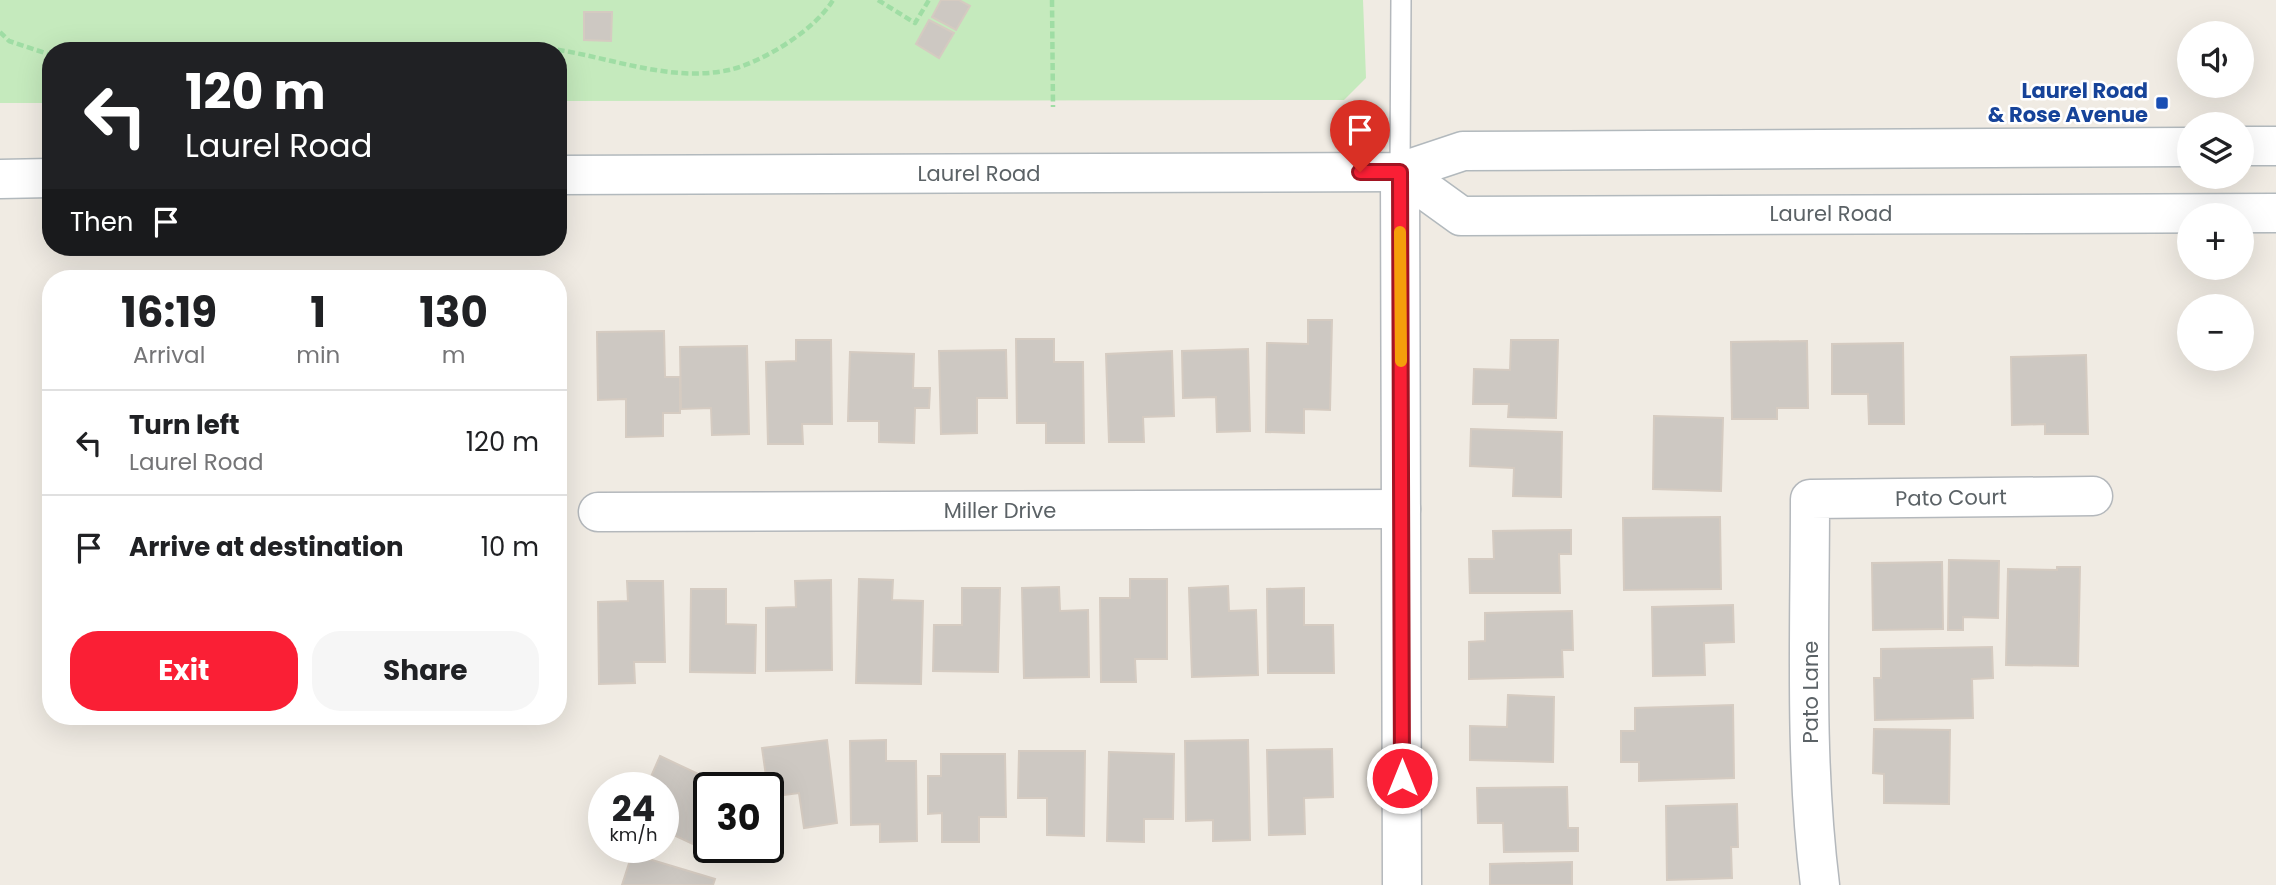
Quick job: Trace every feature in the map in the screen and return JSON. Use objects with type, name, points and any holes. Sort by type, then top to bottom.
[{"type":"main road","points":[[2254,146],[2276,146]]},
{"type":"main road","name":"Laurel Road","points":[[567,175],[1400,172],[1463,150],[2177,147]]},
{"type":"main road","name":"Laurel Road","points":[[1400,172],[1461,216],[2276,213]]},
{"type":"main road","points":[[1400,172],[1402,885]]},
{"type":"main road","points":[[0,179],[42,178]]},
{"type":"main road","name":"Pato Court","points":[[1810,499],[2093,496]]},
{"type":"main road","name":"Pato Lane","points":[[1810,499],[1811,740],[1815,845],[1820,885]]},
{"type":"main road","name":"Miller Drive","points":[[598,512],[1401,509]]},
{"type":"lane","points":[[1400,172],[1401,0]]},
{"type":"path","points":[[567,50],[680,73],[731,69],[762,57],[799,35],[833,0]]},
{"type":"path","points":[[878,0],[915,23],[929,0]]},
{"type":"path","points":[[1052,0],[1053,107]]},
{"type":"path","points":[[0,32],[9,41],[42,52]]},
{"type":"green space","points":[[0,0],[1363,0],[1366,78],[1344,100],[567,101],[567,42],[42,42],[42,103],[0,103]]},
{"type":"building","points":[[941,0],[959,0],[970,6],[956,30],[932,17]]},
{"type":"building","points":[[584,12],[612,12],[611,41],[584,40]]},
{"type":"building","points":[[929,20],[954,33],[939,58],[916,44]]},
{"type":"building","points":[[1308,320],[1332,320],[1330,410],[1304,409],[1304,433],[1266,432],[1267,343],[1308,344]]},
{"type":"building","points":[[664,331],[665,377],[680,377],[680,413],[663,413],[663,436],[626,437],[626,399],[598,400],[597,332]]},
{"type":"building","points":[[1016,339],[1054,339],[1054,362],[1083,362],[1084,443],[1046,443],[1046,423],[1017,423]]},
{"type":"building","points":[[796,340],[831,340],[832,424],[802,424],[803,444],[768,444],[766,362],[796,361]]},
{"type":"building","points":[[1511,340],[1558,340],[1556,418],[1508,417],[1509,404],[1473,404],[1474,369],[1510,370]]},
{"type":"building","points":[[1807,341],[1808,408],[1777,408],[1777,419],[1732,419],[1731,342]]},
{"type":"building","points":[[1903,343],[1904,424],[1869,424],[1868,394],[1832,394],[1832,344]]},
{"type":"building","points":[[747,346],[749,434],[712,435],[711,408],[681,409],[680,347]]},
{"type":"building","points":[[1248,349],[1250,431],[1217,432],[1216,397],[1183,398],[1182,351]]},
{"type":"building","points":[[1006,350],[1007,398],[977,398],[977,433],[941,434],[939,351]]},
{"type":"building","points":[[1172,351],[1174,416],[1143,417],[1144,442],[1109,442],[1106,354]]},
{"type":"building","points":[[850,352],[914,354],[913,388],[930,388],[929,408],[915,408],[914,443],[879,442],[879,421],[848,421]]},
{"type":"building","points":[[2086,355],[2088,434],[2045,434],[2045,424],[2012,425],[2011,357]]},
{"type":"building","points":[[1654,416],[1723,418],[1721,491],[1653,489]]},
{"type":"building","points":[[1471,429],[1562,432],[1561,497],[1513,496],[1514,468],[1470,466]]},
{"type":"building","points":[[1720,517],[1721,589],[1624,590],[1623,518]]},
{"type":"building","points":[[1571,530],[1571,554],[1559,554],[1560,593],[1470,593],[1469,559],[1494,559],[1493,531]]},
{"type":"building","points":[[1949,560],[1999,561],[1998,618],[1963,617],[1963,630],[1948,630]]},
{"type":"building","points":[[1942,562],[1943,629],[1873,630],[1872,563]]},
{"type":"building","points":[[2057,567],[2080,567],[2078,666],[2006,665],[2008,569],[2057,570]]},
{"type":"building","points":[[859,579],[893,580],[892,600],[923,601],[921,684],[856,683]]},
{"type":"building","points":[[1130,579],[1167,579],[1167,659],[1135,659],[1136,682],[1101,682],[1100,598],[1130,598]]},
{"type":"building","points":[[831,580],[832,670],[766,671],[766,608],[796,607],[795,581]]},
{"type":"building","points":[[627,581],[663,581],[665,662],[634,662],[635,683],[599,684],[598,602],[628,601]]},
{"type":"building","points":[[1228,586],[1229,611],[1256,610],[1258,675],[1192,677],[1189,588]]},
{"type":"building","points":[[1059,587],[1060,611],[1088,610],[1089,677],[1024,678],[1022,588]]},
{"type":"building","points":[[962,588],[1000,588],[998,672],[933,671],[934,625],[962,625]]},
{"type":"building","points":[[1304,588],[1304,625],[1333,625],[1334,673],[1268,673],[1267,589]]},
{"type":"building","points":[[691,589],[726,589],[726,624],[756,625],[755,673],[690,672]]},
{"type":"building","points":[[1733,605],[1734,642],[1704,643],[1705,675],[1653,676],[1652,607]]},
{"type":"building","points":[[1572,611],[1573,650],[1562,650],[1563,677],[1469,679],[1469,642],[1485,641],[1485,613]]},
{"type":"building","points":[[1992,647],[1993,678],[1972,679],[1973,718],[1875,720],[1874,678],[1881,678],[1881,649]]},
{"type":"building","points":[[1508,695],[1554,697],[1553,762],[1470,760],[1470,726],[1507,727]]},
{"type":"building","points":[[1733,705],[1734,778],[1639,781],[1639,762],[1621,762],[1621,731],[1635,731],[1635,708]]},
{"type":"building","points":[[1874,729],[1950,730],[1949,804],[1884,803],[1884,774],[1873,773]]},
{"type":"building","points":[[827,740],[837,823],[804,828],[799,793],[784,795],[784,772],[765,772],[762,748]]},
{"type":"building","points":[[886,740],[886,761],[916,761],[917,841],[880,842],[880,824],[851,825],[850,741]]},
{"type":"building","points":[[1248,740],[1250,840],[1213,841],[1213,820],[1186,821],[1185,741]]},
{"type":"building","points":[[1332,749],[1333,797],[1304,798],[1305,834],[1269,835],[1267,750]]},
{"type":"building","points":[[1019,751],[1085,751],[1084,836],[1047,835],[1047,798],[1018,798]]},
{"type":"building","points":[[1109,752],[1174,754],[1173,819],[1144,819],[1144,842],[1107,841]]},
{"type":"building","points":[[941,754],[1005,754],[1006,817],[979,817],[979,842],[942,842],[942,813],[928,814],[928,776],[941,776]]},
{"type":"building","points":[[660,756],[694,772],[693,844],[679,837],[679,772],[653,772]]},
{"type":"building","points":[[1567,787],[1568,828],[1578,828],[1578,851],[1504,852],[1503,823],[1478,823],[1477,788]]},
{"type":"building","points":[[1737,804],[1738,847],[1731,847],[1732,878],[1667,880],[1666,806]]},
{"type":"building","points":[[1572,862],[1572,885],[1490,885],[1490,864]]},
{"type":"building","points":[[629,863],[662,863],[715,879],[713,885],[622,885]]},
{"type":"slow traffic","points":[[1400,232],[1401,361]]},
{"type":"place","name":"Laurel Road & Rose Avenue","points":[[2162,103]]},
{"type":"route","points":[[1360,172],[1400,172],[1402,778]]}]
